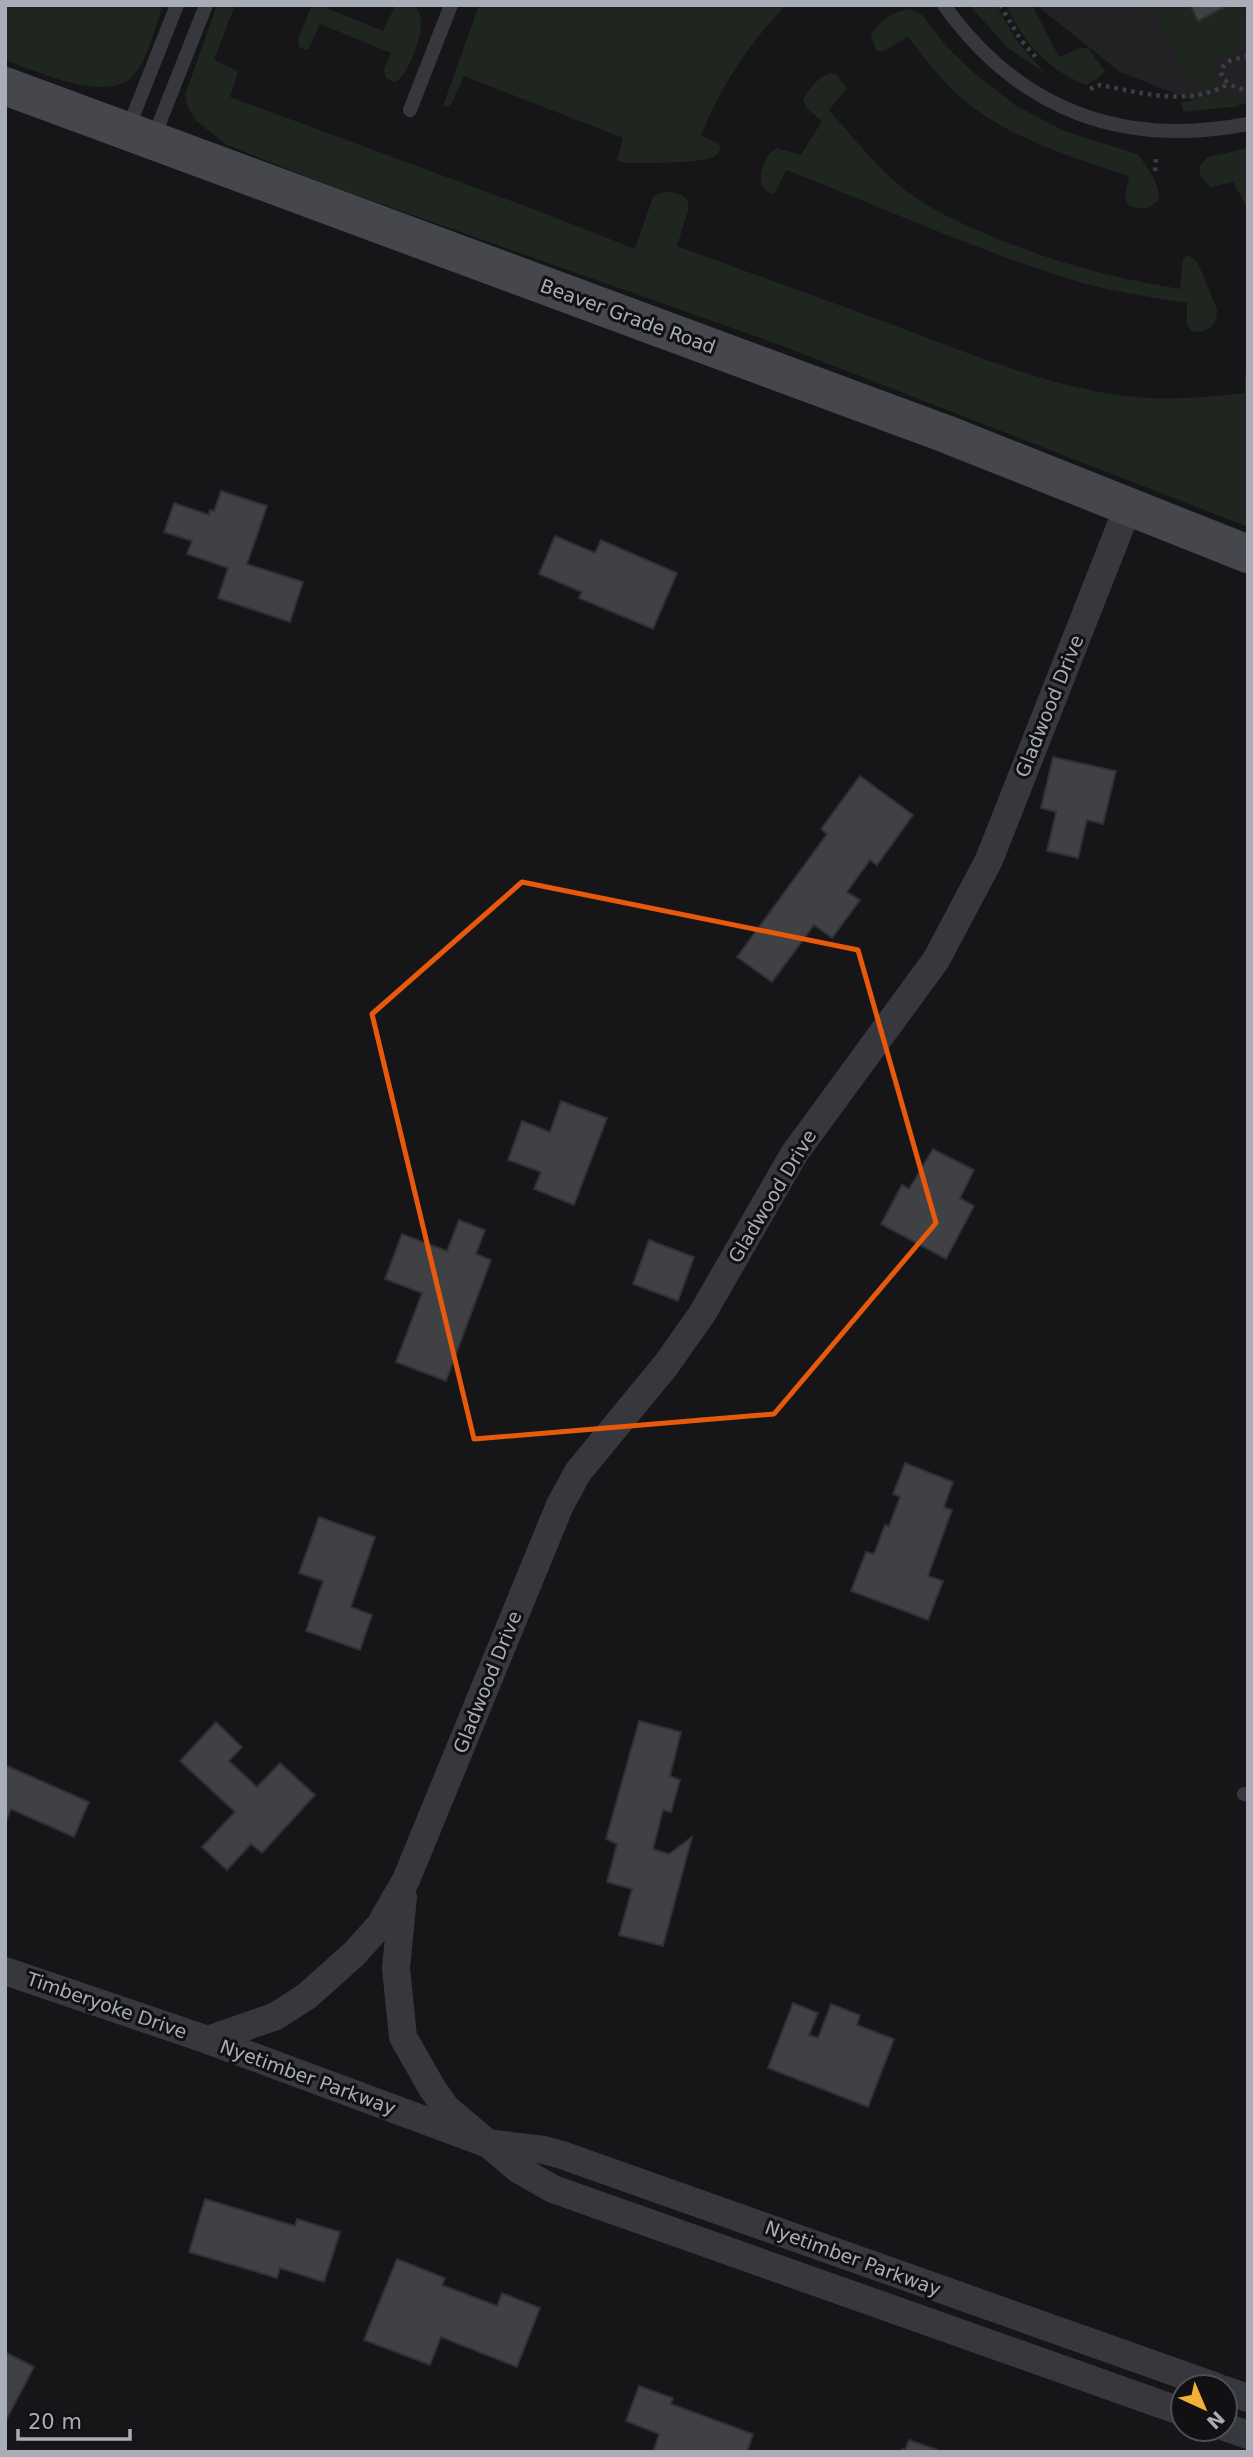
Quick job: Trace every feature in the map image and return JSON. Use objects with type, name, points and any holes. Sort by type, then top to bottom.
[{"type":"main road","name":"Beaver Grade Road","points":[[5,86],[946,434],[1248,554]]},
{"type":"street","name":"Gladwood Drive","points":[[208,2040],[276,2015],[307,1996],[355,1953],[380,1925],[405,1880],[560,1505],[578,1472],[666,1365],[702,1314],[794,1154],[936,960],[964,910],[989,860],[1128,506]]},
{"type":"street","name":"Gladwood Drive","points":[[405,1880],[396,1968],[403,2037],[446,2108],[486,2143]]},
{"type":"street","name":"Timberyoke Drive","points":[[5,1971],[208,2040]]},
{"type":"street","name":"Nyetimber Parkway","points":[[208,2040],[486,2143],[544,2150],[562,2155],[1177,2373]]},
{"type":"street","name":"Nyetimber Parkway","points":[[486,2143],[518,2169],[553,2189],[1169,2407]]},
{"type":"lane","points":[[140,136],[177,5]]},
{"type":"lane","points":[[140,136],[206,5]]},
{"type":"lane","points":[[410,110],[451,5]]},
{"type":"lane","points":[[944,5],[980,51],[1014,79],[1049,101],[1090,118],[1122,127],[1158,132],[1195,131],[1248,124]]},
{"type":"path","points":[[1000,5],[1021,40],[1042,65]]},
{"type":"path","points":[[1248,56],[1225,64],[1222,70],[1228,84],[1248,90]]},
{"type":"path","points":[[1081,87],[1087,89],[1100,85],[1174,99],[1220,89],[1228,84]]},
{"type":"highlighted area","points":[[522,882],[858,950],[936,1223],[774,1414],[474,1439],[372,1014]]},
{"type":"shaded area","points":[[5,5],[163,5],[149,47],[137,71],[126,82],[93,87],[54,78],[5,60]]},
{"type":"shaded area","points":[[217,5],[235,5],[214,60],[238,71],[230,97],[635,249],[653,197],[672,192],[688,201],[688,211],[677,246],[1033,375],[1118,395],[1182,398],[1245,393],[1245,374],[1248,368],[1248,527],[780,345],[328,185],[227,145],[196,121],[185,95]]},
{"type":"shaded area","points":[[312,5],[327,5],[326,8],[383,31],[395,6],[414,5],[421,18],[420,35],[405,72],[395,82],[386,78],[384,69],[391,53],[320,24],[309,48],[306,50],[299,47],[298,39]]},
{"type":"shaded area","points":[[479,5],[786,5],[737,66],[717,100],[701,136],[718,143],[721,149],[717,154],[695,161],[625,163],[617,160],[623,138],[464,76],[453,101],[449,106],[443,106]]},
{"type":"shaded area","points":[[969,5],[996,5],[1017,41],[1045,73],[1008,48]]},
{"type":"shaded area","points":[[1006,5],[1032,5],[1059,57],[1079,48],[1088,48],[1105,71],[1086,85],[1048,63],[1029,43]]},
{"type":"shaded area","points":[[1036,5],[1248,5],[1248,104],[1204,105],[1120,72]]},
{"type":"shaded area","points":[[1149,5],[1190,5],[1198,21],[1228,5],[1237,5],[1248,26],[1248,48],[1218,58],[1215,67],[1219,82],[1204,87],[1194,86]]},
{"type":"shaded area","points":[[910,9],[922,15],[948,48],[974,73],[1015,105],[1064,131],[1137,154],[1156,183],[1158,201],[1146,209],[1129,206],[1125,198],[1129,176],[1044,146],[984,115],[950,87],[908,37],[884,51],[877,51],[871,38],[873,32],[881,22],[892,15]]},
{"type":"shaded area","points":[[831,73],[837,75],[847,89],[829,110],[885,172],[915,198],[955,220],[1010,244],[1081,268],[1130,280],[1180,289],[1183,258],[1188,255],[1197,261],[1217,309],[1213,324],[1202,332],[1191,330],[1187,325],[1187,303],[1081,283],[960,240],[786,170],[772,194],[762,185],[761,171],[764,164],[777,148],[801,155],[822,121],[806,108],[803,100],[814,84]]},
{"type":"shaded area","points":[[1230,92],[1236,95],[1239,106],[1184,112],[1181,103]]},
{"type":"shaded area","points":[[1248,148],[1248,209],[1233,182],[1211,187],[1201,177],[1199,167],[1208,157]]},
{"type":"building","points":[[1190,5],[1228,5],[1198,21]]},
{"type":"building","points":[[221,491],[267,506],[247,564],[303,582],[290,622],[218,598],[228,568],[187,554],[192,541],[164,532],[174,503],[209,515],[210,510],[214,511]]},
{"type":"building","points":[[555,536],[595,553],[601,540],[677,573],[653,629],[579,598],[582,592],[539,574]]},
{"type":"building","points":[[1053,757],[1116,771],[1103,824],[1087,820],[1078,858],[1047,851],[1056,812],[1041,808]]},
{"type":"building","points":[[860,776],[913,815],[877,865],[870,860],[847,892],[860,900],[832,938],[814,925],[772,982],[737,957],[827,834],[821,829]]},
{"type":"building","points":[[561,1101],[607,1118],[574,1205],[534,1189],[541,1172],[508,1160],[522,1121],[550,1132]]},
{"type":"building","points":[[933,1149],[974,1170],[960,1198],[974,1206],[946,1259],[881,1224],[902,1185],[909,1189]]},
{"type":"building","points":[[459,1220],[485,1230],[476,1254],[491,1260],[446,1381],[396,1362],[422,1293],[385,1279],[402,1234],[447,1251]]},
{"type":"building","points":[[649,1240],[694,1257],[678,1301],[633,1284]]},
{"type":"building","points":[[905,1463],[953,1482],[944,1507],[952,1510],[928,1576],[943,1581],[928,1620],[851,1591],[866,1552],[874,1554],[885,1525],[889,1526],[900,1497],[893,1494]]},
{"type":"building","points":[[319,1517],[375,1537],[351,1607],[372,1615],[360,1650],[306,1631],[323,1581],[299,1573]]},
{"type":"building","points":[[639,1721],[681,1732],[670,1776],[680,1780],[671,1812],[663,1810],[653,1849],[669,1854],[692,1837],[663,1946],[619,1935],[632,1889],[607,1882],[617,1844],[606,1839]]},
{"type":"building","points":[[216,1722],[242,1747],[229,1761],[257,1787],[280,1763],[315,1795],[262,1853],[251,1844],[227,1870],[202,1847],[235,1812],[180,1761]]},
{"type":"building","points":[[5,1765],[89,1802],[74,1837],[11,1809],[5,1823]]},
{"type":"building","points":[[793,2003],[818,2013],[809,2035],[818,2038],[831,2004],[860,2015],[857,2025],[894,2039],[868,2107],[768,2068]]},
{"type":"building","points":[[205,2199],[295,2226],[297,2219],[340,2232],[324,2282],[280,2268],[277,2278],[189,2252]]},
{"type":"building","points":[[397,2259],[445,2278],[442,2285],[497,2306],[502,2293],[540,2308],[517,2367],[441,2337],[430,2365],[364,2340]]},
{"type":"building","points":[[5,2352],[34,2367],[5,2422]]},
{"type":"building","points":[[639,2386],[673,2398],[671,2404],[753,2434],[747,2452],[653,2452],[659,2434],[626,2421]]},
{"type":"building","points":[[909,2440],[938,2450],[901,2452],[902,2449],[905,2450]]}]
